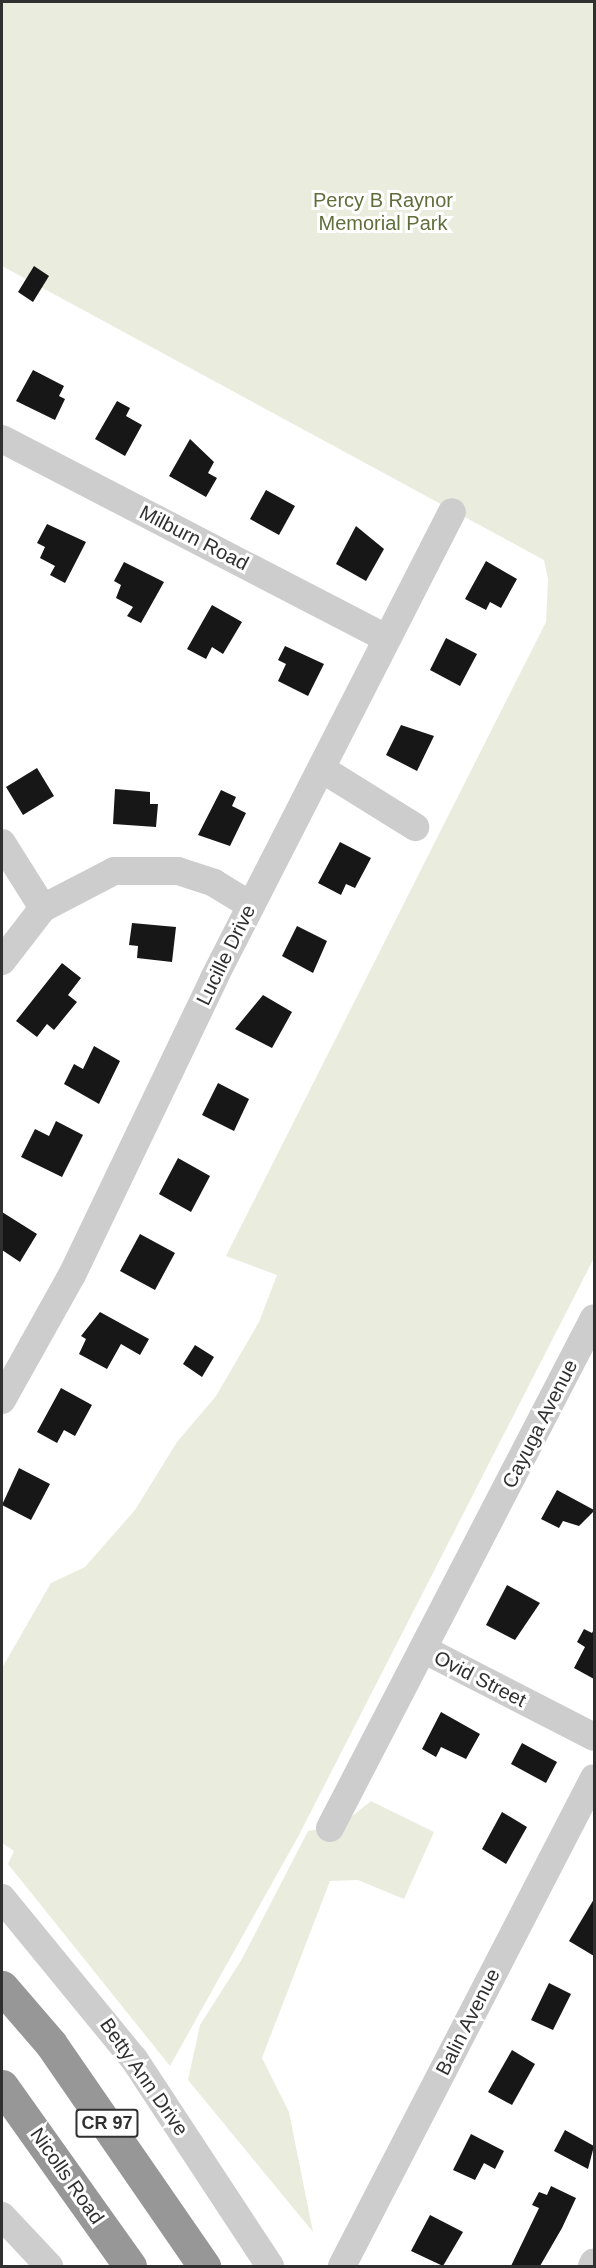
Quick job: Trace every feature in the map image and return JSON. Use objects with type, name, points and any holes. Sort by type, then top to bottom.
[{"type":"highway","name":"CR 97","points":[[2,1987],[51,2044],[204,2266]]},
{"type":"highway","name":"Nicolls Road","points":[[2,2086],[130,2266]]},
{"type":"street","name":"Milburn Road","points":[[2,439],[386,638]]},
{"type":"street","name":"Lucille Drive","points":[[2,1400],[72,1275],[250,905],[322,769],[386,638],[452,512]]},
{"type":"street","points":[[322,769],[415,827]]},
{"type":"street","points":[[2,843],[43,908]]},
{"type":"street","points":[[2,961],[43,908],[114,871],[142,868],[187,874],[250,905]]},
{"type":"street","name":"Cayuga Avenue","points":[[485,1529],[594,1318]]},
{"type":"street","name":"Ovid Street","points":[[485,1529],[423,1649],[594,1737]]},
{"type":"street","points":[[330,1828],[423,1649]]},
{"type":"street","name":"Balin Avenue","points":[[342,2266],[594,1778]]},
{"type":"street","name":"Betty Ann Drive","points":[[2,1898],[134,2059],[270,2266]]},
{"type":"street","points":[[2,2216],[49,2266]]},
{"type":"street","points":[[592,2266],[594,2262]]},
{"type":"green space","name":"Percy B Raynor Memorial Park","points":[[2,2],[594,2],[594,1258],[299,1835],[170,2066],[8,1864],[14,1851],[2,1843],[2,1668],[51,1583],[85,1567],[135,1510],[177,1442],[216,1396],[259,1322],[277,1275],[226,1256],[546,622],[548,579],[544,560],[2,266]]},
{"type":"green space","points":[[371,1801],[434,1832],[404,1899],[358,1880],[330,1881],[262,2058],[289,2112],[313,2232],[188,2080],[200,2025],[242,1959],[308,1831],[340,1826]]},
{"type":"building","points":[[34,266],[49,276],[33,302],[18,292]]},
{"type":"building","points":[[33,370],[64,386],[59,396],[65,399],[55,420],[16,401]]},
{"type":"building","points":[[117,401],[130,408],[126,416],[142,425],[125,456],[95,439]]},
{"type":"building","points":[[190,439],[214,462],[208,473],[217,478],[206,497],[169,476]]},
{"type":"building","points":[[266,490],[295,506],[279,535],[250,519]]},
{"type":"building","points":[[47,524],[86,542],[65,583],[50,575],[55,566],[40,558],[45,547],[37,543]]},
{"type":"building","points":[[356,526],[384,549],[366,581],[336,564]]},
{"type":"building","points":[[486,561],[517,579],[501,608],[490,602],[486,610],[465,599]]},
{"type":"building","points":[[124,562],[164,582],[141,623],[127,616],[133,607],[116,598],[121,585],[114,581]]},
{"type":"building","points":[[212,605],[242,622],[223,654],[212,647],[206,659],[187,649]]},
{"type":"building","points":[[446,638],[477,654],[460,686],[430,670]]},
{"type":"building","points":[[285,646],[324,664],[308,696],[278,681],[286,664],[278,660]]},
{"type":"building","points":[[401,725],[434,736],[417,771],[386,755]]},
{"type":"building","points":[[37,768],[54,796],[23,815],[6,787]]},
{"type":"building","points":[[115,789],[150,792],[150,804],[158,804],[156,827],[113,824]]},
{"type":"building","points":[[221,790],[236,797],[232,806],[246,813],[230,846],[198,835]]},
{"type":"building","points":[[340,842],[371,858],[355,888],[346,884],[341,895],[318,883]]},
{"type":"building","points":[[132,923],[176,927],[172,962],[137,958],[138,946],[129,945]]},
{"type":"building","points":[[297,926],[327,941],[313,973],[282,956]]},
{"type":"building","points":[[62,963],[81,978],[68,995],[77,1002],[54,1030],[47,1024],[37,1037],[16,1021]]},
{"type":"building","points":[[263,995],[292,1012],[272,1048],[235,1029]]},
{"type":"building","points":[[94,1046],[120,1061],[99,1104],[64,1084],[74,1064],[83,1069]]},
{"type":"building","points":[[218,1083],[249,1099],[234,1131],[202,1115]]},
{"type":"building","points":[[56,1121],[83,1135],[62,1177],[21,1157],[35,1129],[49,1136]]},
{"type":"building","points":[[178,1158],[210,1176],[191,1212],[159,1194]]},
{"type":"building","points":[[2,1212],[37,1234],[20,1262],[2,1250]]},
{"type":"building","points":[[140,1234],[175,1253],[155,1290],[120,1271]]},
{"type":"building","points":[[100,1312],[149,1339],[140,1355],[121,1344],[107,1369],[79,1354],[86,1339],[81,1336]]},
{"type":"building","points":[[195,1345],[214,1357],[202,1377],[183,1364]]},
{"type":"building","points":[[61,1388],[92,1405],[75,1436],[64,1430],[57,1443],[37,1432]]},
{"type":"building","points":[[19,1468],[50,1484],[31,1520],[2,1505]]},
{"type":"building","points":[[557,1490],[594,1511],[579,1526],[563,1521],[559,1528],[541,1519]]},
{"type":"building","points":[[507,1585],[540,1603],[515,1640],[486,1625]]},
{"type":"building","points":[[584,1629],[592,1633],[594,1629],[594,1679],[574,1668],[585,1647],[577,1642]]},
{"type":"building","points":[[441,1712],[480,1734],[466,1759],[441,1747],[436,1757],[422,1749]]},
{"type":"building","points":[[522,1743],[557,1762],[546,1783],[511,1764]]},
{"type":"building","points":[[502,1812],[527,1827],[506,1864],[482,1849]]},
{"type":"building","points":[[594,1899],[594,1956],[569,1941]]},
{"type":"building","points":[[549,1983],[571,1994],[553,2030],[531,2020]]},
{"type":"building","points":[[512,2050],[535,2064],[512,2105],[488,2092]]},
{"type":"building","points":[[565,2130],[594,2146],[588,2169],[554,2151]]},
{"type":"building","points":[[471,2134],[504,2151],[495,2169],[484,2163],[475,2180],[453,2170]]},
{"type":"building","points":[[551,2186],[576,2198],[562,2228],[540,2266],[511,2266],[539,2208],[532,2205],[539,2192],[547,2195]]},
{"type":"building","points":[[430,2215],[463,2232],[443,2266],[411,2251]]}]
